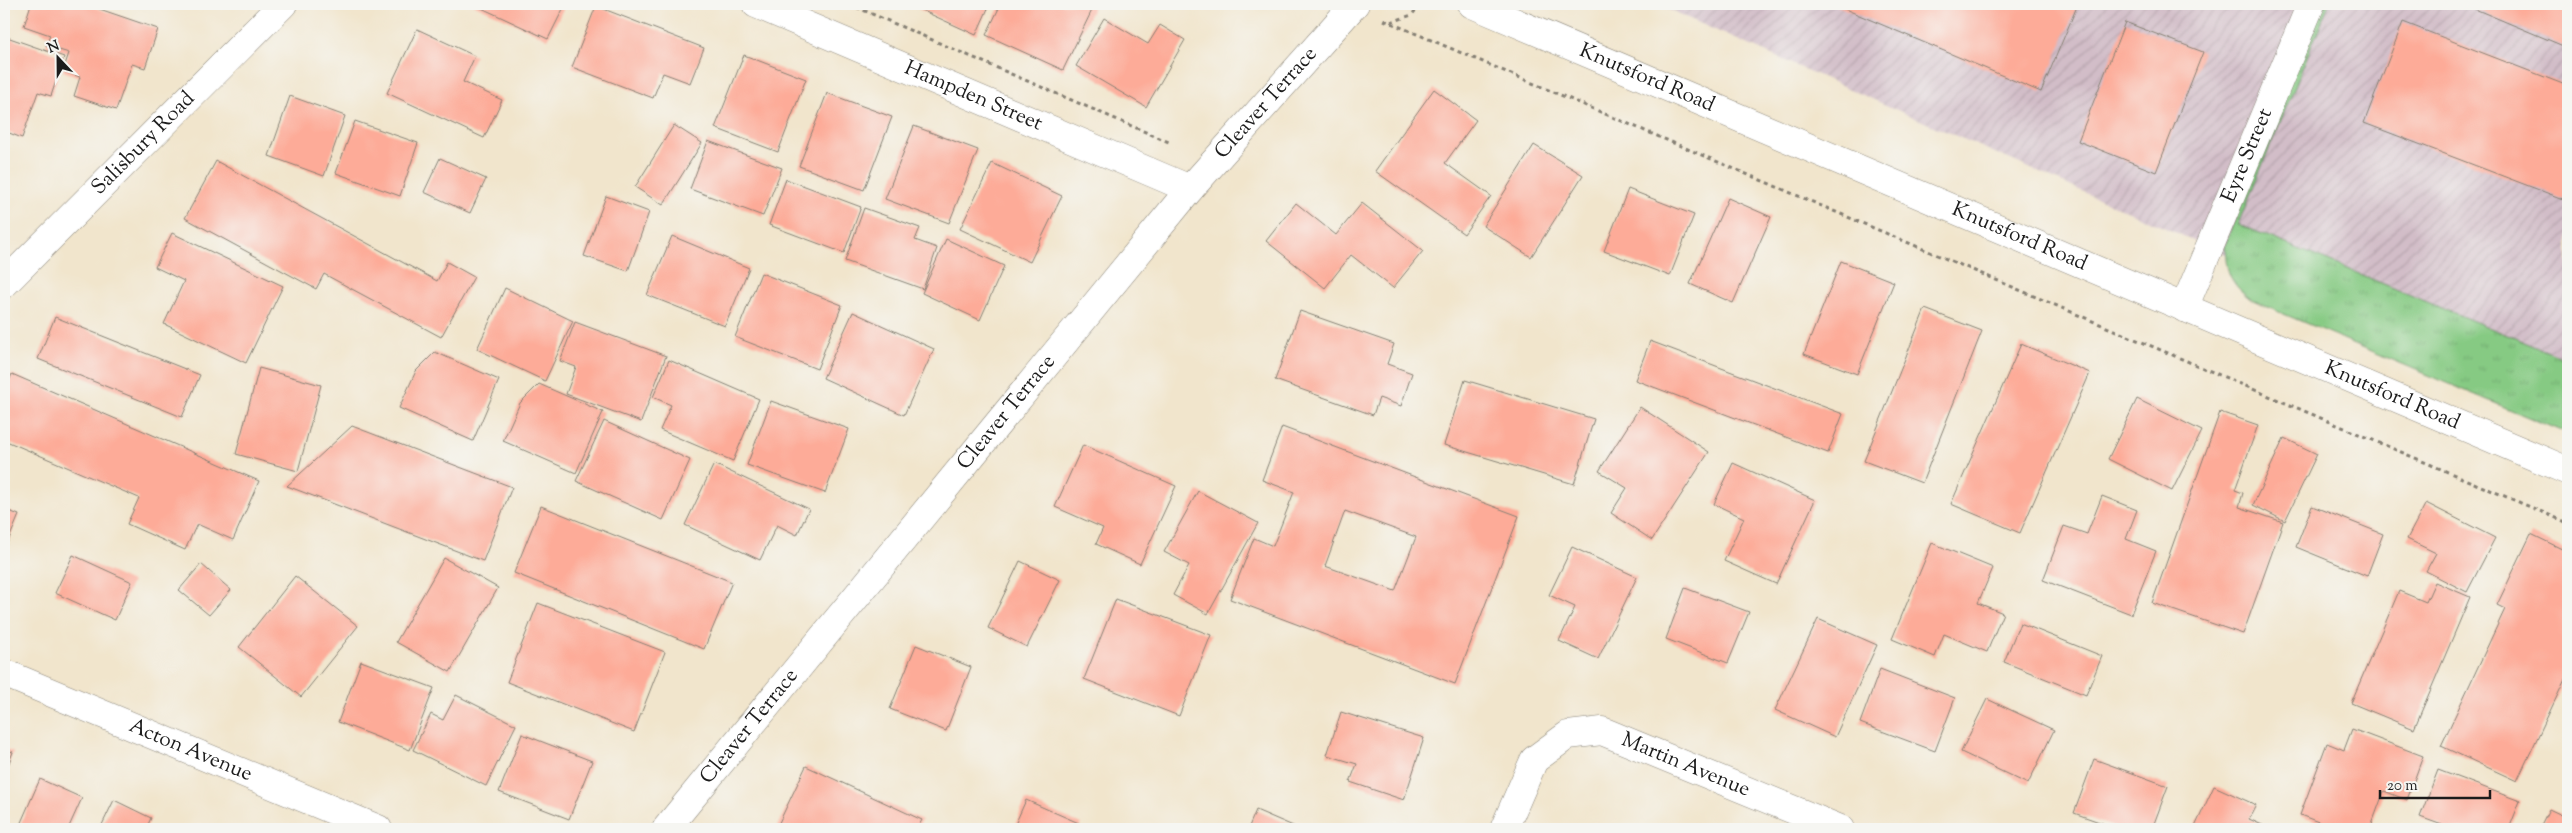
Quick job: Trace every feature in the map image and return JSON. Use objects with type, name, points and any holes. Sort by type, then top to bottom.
[{"type":"street","name":"Salisbury Road","points":[[4,284],[283,4]]},
{"type":"street","name":"Hampden Street","points":[[756,4],[1190,189]]},
{"type":"street","name":"Knutsford Road","points":[[1472,4],[2568,471]]},
{"type":"street","name":"Eyre Street","points":[[2184,308],[2311,4]]},
{"type":"street","name":"Cleaver Terrace","points":[[666,829],[1190,189],[1365,10]]},
{"type":"street","name":"Acton Avenue","points":[[4,673],[378,829]]},
{"type":"street","name":"Martin Avenue","points":[[1504,829],[1534,760],[1568,735],[1602,731],[1840,829]]},
{"type":"path","points":[[1391,22],[1412,14],[1420,4]]},
{"type":"path","points":[[1365,10],[2568,523]]},
{"type":"shaded area","points":[[1656,4],[2568,4],[2568,405]]},
{"type":"green space","points":[[2318,4],[2329,4],[2238,224],[2568,360],[2568,434],[2253,301],[2234,283],[2228,271],[2225,245]]},
{"type":"building","points":[[31,4],[85,4],[158,29],[145,68],[132,64],[116,110],[74,96],[80,77],[63,71],[69,53],[46,46],[50,35],[24,26]]},
{"type":"building","points":[[473,4],[556,4],[564,7],[548,39]]},
{"type":"building","points":[[908,4],[990,4],[976,35]]},
{"type":"building","points":[[1001,4],[1095,4],[1063,70],[986,35]]},
{"type":"building","points":[[1833,4],[2078,4],[2041,92]]},
{"type":"building","points":[[2463,4],[2568,4],[2568,48]]},
{"type":"building","points":[[596,6],[704,48],[690,83],[663,73],[653,98],[572,67]]},
{"type":"building","points":[[1104,18],[1148,44],[1160,25],[1185,40],[1146,107],[1076,66]]},
{"type":"building","points":[[2125,22],[2203,52],[2156,172],[2078,141]]},
{"type":"building","points":[[2403,22],[2568,86],[2568,201],[2364,123]]},
{"type":"building","points":[[417,29],[475,56],[463,82],[502,100],[484,138],[387,93]]},
{"type":"building","points":[[4,36],[64,57],[51,96],[38,92],[22,138],[4,131]]},
{"type":"building","points":[[744,55],[806,79],[778,152],[715,128]]},
{"type":"building","points":[[1434,89],[1476,120],[1445,163],[1491,196],[1464,234],[1375,171]]},
{"type":"building","points":[[827,93],[892,117],[864,190],[799,166]]},
{"type":"building","points":[[290,96],[345,116],[324,176],[269,156]]},
{"type":"building","points":[[355,121],[418,143],[400,196],[336,173]]},
{"type":"building","points":[[674,125],[702,143],[663,205],[635,187]]},
{"type":"building","points":[[914,126],[978,150],[949,223],[885,199]]},
{"type":"building","points":[[708,141],[782,168],[763,216],[690,189]]},
{"type":"building","points":[[1534,145],[1583,175],[1531,257],[1483,226]]},
{"type":"building","points":[[440,158],[486,179],[470,213],[424,192]]},
{"type":"building","points":[[216,161],[437,281],[447,262],[474,277],[441,337],[324,274],[316,289],[185,218]]},
{"type":"building","points":[[992,163],[1062,196],[1030,262],[960,229]]},
{"type":"building","points":[[786,179],[861,207],[844,253],[769,225]]},
{"type":"building","points":[[1628,189],[1694,215],[1670,276],[1604,251]]},
{"type":"building","points":[[606,196],[649,212],[628,271],[584,256]]},
{"type":"building","points":[[1728,198],[1771,217],[1733,303],[1690,284]]},
{"type":"building","points":[[1296,203],[1336,235],[1362,203],[1423,251],[1393,288],[1351,255],[1325,288],[1266,241]]},
{"type":"building","points":[[864,208],[920,228],[915,240],[937,248],[923,289],[845,261]]},
{"type":"building","points":[[172,233],[283,286],[246,363],[164,324],[184,281],[155,267]]},
{"type":"building","points":[[672,236],[749,268],[725,326],[647,295]]},
{"type":"building","points":[[946,239],[1004,266],[980,320],[922,293]]},
{"type":"building","points":[[1841,261],[1894,282],[1857,374],[1804,354]]},
{"type":"building","points":[[761,273],[842,305],[817,369],[735,337]]},
{"type":"building","points":[[505,288],[573,321],[545,381],[477,349]]},
{"type":"building","points":[[1925,309],[1982,331],[1922,483],[1864,461]]},
{"type":"building","points":[[1300,311],[1394,344],[1387,364],[1412,373],[1401,406],[1379,398],[1373,415],[1275,380]]},
{"type":"building","points":[[853,312],[934,349],[904,415],[823,378]]},
{"type":"building","points":[[55,317],[200,375],[182,417],[38,359]]},
{"type":"building","points":[[575,322],[666,356],[641,422],[566,394],[576,367],[560,361]]},
{"type":"building","points":[[1650,341],[1843,414],[1828,453],[1635,380]]},
{"type":"building","points":[[2021,344],[2090,373],[2020,533],[1951,504]]},
{"type":"building","points":[[435,352],[499,380],[473,441],[399,408],[416,371]]},
{"type":"building","points":[[669,360],[759,399],[733,461],[660,430],[671,405],[653,397]]},
{"type":"building","points":[[259,368],[321,385],[298,471],[236,454]]},
{"type":"building","points":[[12,374],[259,481],[233,540],[197,524],[185,550],[127,524],[139,498],[4,440],[4,392]]},
{"type":"building","points":[[1465,380],[1594,419],[1574,484],[1444,445]]},
{"type":"building","points":[[539,384],[603,412],[576,473],[503,441],[520,403]]},
{"type":"building","points":[[2137,399],[2202,431],[2172,491],[2108,459]]},
{"type":"building","points":[[771,401],[849,429],[825,493],[747,465]]},
{"type":"building","points":[[1640,407],[1709,452],[1652,540],[1611,513],[1627,488],[1599,471]]},
{"type":"building","points":[[2220,412],[2258,425],[2235,490],[2243,493],[2239,507],[2283,522],[2243,634],[2152,603]]},
{"type":"building","points":[[604,421],[690,460],[663,520],[576,481]]},
{"type":"building","points":[[352,426],[512,487],[483,561],[287,486]]},
{"type":"building","points":[[1282,427],[1519,516],[1455,684],[1230,599],[1254,538],[1273,546],[1294,492],[1262,480]],"holes":[[[1345,511],[1416,537],[1395,591],[1325,566]]]},
{"type":"building","points":[[2284,438],[2317,454],[2285,521],[2253,505]]},
{"type":"building","points":[[1083,445],[1176,486],[1140,564],[1096,544],[1103,528],[1055,507]]},
{"type":"building","points":[[1733,463],[1815,500],[1776,584],[1724,561],[1744,518],[1714,504]]},
{"type":"building","points":[[714,464],[809,509],[797,535],[777,525],[760,560],[685,525]]},
{"type":"building","points":[[1198,491],[1258,523],[1208,614],[1173,595],[1189,565],[1164,552]]},
{"type":"building","points":[[2102,496],[2137,510],[2126,539],[2156,551],[2131,614],[2043,580],[2064,526],[2087,534]]},
{"type":"building","points":[[2426,503],[2495,538],[2467,592],[2426,571],[2436,553],[2407,539]]},
{"type":"building","points":[[541,506],[732,582],[704,649],[514,573]]},
{"type":"building","points":[[2312,506],[2383,534],[2367,576],[2296,547]]},
{"type":"building","points":[[4,509],[19,515],[4,551]]},
{"type":"building","points":[[2531,534],[2568,552],[2568,673],[2517,781],[2441,746],[2505,609],[2497,605]]},
{"type":"building","points":[[1932,543],[1993,568],[1978,603],[2003,613],[1987,652],[1944,634],[1935,657],[1892,639]]},
{"type":"building","points":[[1572,547],[1637,577],[1598,659],[1559,641],[1575,607],[1549,595]]},
{"type":"building","points":[[73,555],[132,582],[115,620],[55,593]]},
{"type":"building","points":[[444,558],[498,588],[450,672],[396,642]]},
{"type":"building","points":[[1020,561],[1060,580],[1027,647],[988,628]]},
{"type":"building","points":[[201,564],[231,590],[209,615],[179,590]]},
{"type":"building","points":[[295,576],[358,626],[301,697],[239,647]]},
{"type":"building","points":[[2435,582],[2470,597],[2414,729],[2351,703],[2399,591],[2426,602]]},
{"type":"building","points":[[1685,588],[1749,612],[1728,663],[1666,639]]},
{"type":"building","points":[[1116,599],[1211,635],[1179,716],[1084,679]]},
{"type":"building","points":[[538,603],[665,652],[634,732],[507,682]]},
{"type":"building","points":[[1818,619],[1877,645],[1835,737],[1775,710]]},
{"type":"building","points":[[2020,623],[2102,656],[2086,695],[2004,662]]},
{"type":"building","points":[[916,645],[971,667],[946,731],[890,709]]},
{"type":"building","points":[[361,661],[434,688],[410,750],[338,722]]},
{"type":"building","points":[[1880,669],[1955,698],[1935,751],[1860,723]]},
{"type":"building","points":[[456,695],[516,725],[486,786],[413,750],[431,714],[443,720]]},
{"type":"building","points":[[1987,699],[2054,730],[2028,784],[1961,752]]},
{"type":"building","points":[[1341,712],[1424,738],[1404,800],[1350,782],[1357,764],[1327,755]]},
{"type":"building","points":[[2352,729],[2423,756],[2407,800],[2384,791],[2370,829],[2337,829],[2300,815],[2327,743],[2344,750]]},
{"type":"building","points":[[522,734],[592,761],[569,819],[499,792]]},
{"type":"building","points":[[4,749],[13,752],[4,776]]},
{"type":"building","points":[[2094,759],[2168,786],[2152,829],[2119,829],[2074,813]]},
{"type":"building","points":[[806,766],[922,820],[917,829],[776,829]]},
{"type":"building","points":[[2438,770],[2520,801],[2509,829],[2440,829],[2442,825],[2420,817]]},
{"type":"building","points":[[40,779],[82,798],[68,829],[25,829],[19,827]]},
{"type":"building","points":[[2214,786],[2256,805],[2249,819],[2271,829],[2194,829]]},
{"type":"building","points":[[114,800],[151,818],[146,829],[100,829]]},
{"type":"building","points":[[1026,800],[1081,824],[1078,829],[1013,829]]},
{"type":"building","points":[[2549,809],[2568,818],[2568,829],[2539,829]]},
{"type":"building","points":[[1256,810],[1300,829],[1248,829]]}]
